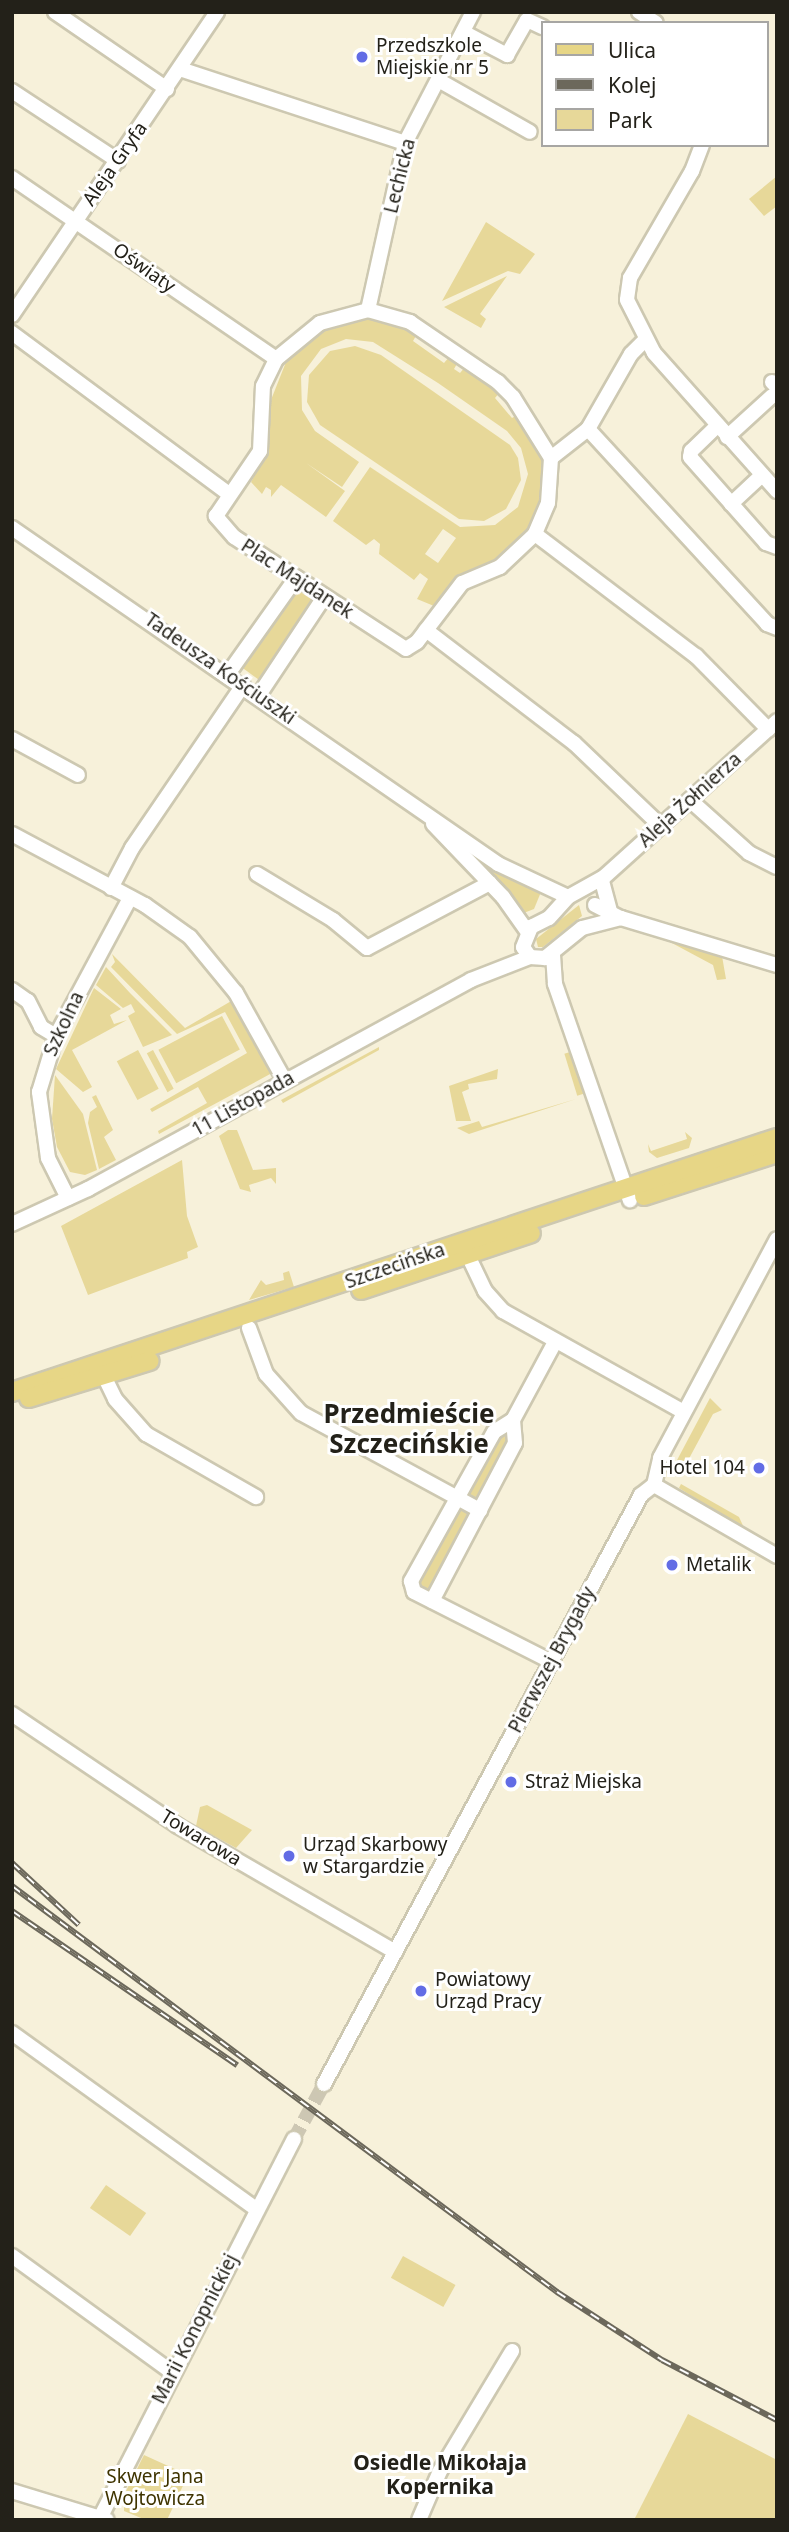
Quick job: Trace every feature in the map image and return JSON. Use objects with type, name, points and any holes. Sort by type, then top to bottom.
[{"type":"main road","name":"Szczecińska","points":[[12,1392],[628,1195],[776,1151]]},
{"type":"main road","name":"Szczecińska","points":[[12,1404],[249,1328],[465,1249]]},
{"type":"street","points":[[55,12],[167,89]]},
{"type":"street","name":"Aleja Gryfa","points":[[12,315],[217,12]]},
{"type":"street","name":"Lechicka","points":[[368,310],[404,143],[440,81],[473,12]]},
{"type":"street","points":[[463,33],[507,55],[527,20],[540,26]]},
{"type":"street","points":[[180,69],[404,143]]},
{"type":"street","points":[[440,81],[530,132]]},
{"type":"street","points":[[12,91],[118,161]]},
{"type":"street","points":[[701,147],[692,171],[630,278],[627,300],[646,339],[722,432],[777,491]]},
{"type":"street","name":"Oświaty","points":[[12,178],[276,359]]},
{"type":"street","points":[[368,310],[410,322],[498,382],[513,397],[551,458],[588,429],[631,354],[646,339]]},
{"type":"street","name":"Plac Majdanek","points":[[368,310],[320,323],[276,359],[264,386],[260,451],[216,516],[222,528],[400,648],[414,646],[462,583],[500,567],[535,534],[548,503],[551,458]]},
{"type":"street","points":[[12,333],[229,494]]},
{"type":"street","points":[[774,389],[722,432],[691,451],[690,457],[766,543],[777,547]]},
{"type":"street","points":[[588,429],[766,624],[777,628]]},
{"type":"street","points":[[731,504],[762,475]]},
{"type":"street","name":"Tadeusza Kościuszki","points":[[12,528],[259,695],[426,815],[518,877],[594,903]]},
{"type":"street","points":[[535,534],[696,656],[773,725]]},
{"type":"street","points":[[228,674],[296,578]]},
{"type":"street","points":[[259,695],[324,597]]},
{"type":"street","points":[[426,630],[573,743],[661,826]]},
{"type":"street","points":[[111,888],[132,848],[243,685]]},
{"type":"street","name":"Aleja Żołnierza","points":[[525,935],[572,895],[603,880],[773,725]]},
{"type":"street","points":[[12,739],[78,775]]},
{"type":"street","points":[[690,800],[749,853],[777,867]]},
{"type":"street","name":"Tadeusza Kościuszki","points":[[426,815],[490,883],[525,935],[534,958],[555,984]]},
{"type":"street","points":[[12,834],[167,919],[212,960],[285,1081]]},
{"type":"street","points":[[257,874],[333,920],[367,948],[490,883]]},
{"type":"street","points":[[603,880],[615,914]]},
{"type":"street","name":"Aleja Żołnierza","points":[[592,923],[594,903],[603,880]]},
{"type":"street","name":"Szkolna","points":[[68,1199],[48,1158],[40,1129],[39,1092],[55,1036],[130,898]]},
{"type":"street","points":[[594,903],[615,914],[777,964]]},
{"type":"street","points":[[615,914],[567,937],[553,955],[555,984],[628,1195]]},
{"type":"street","name":"11 Listopada","points":[[471,979],[525,935]]},
{"type":"street","name":"11 Listopada","points":[[12,1224],[68,1199],[471,979],[534,958],[553,955]]},
{"type":"street","points":[[14,996],[28,1001],[41,1027],[55,1036]]},
{"type":"street","name":"Pierwszej Brygady","points":[[324,2084],[640,1495],[654,1485],[653,1471],[777,1239]]},
{"type":"street","points":[[465,1249],[494,1303],[555,1342],[684,1412]]},
{"type":"street","points":[[249,1328],[266,1374],[301,1413],[480,1510]]},
{"type":"street","points":[[552,1662],[414,1592],[411,1581],[494,1432],[513,1420],[555,1342]]},
{"type":"street","points":[[104,1376],[115,1399],[146,1434],[256,1497]]},
{"type":"street","points":[[432,1601],[515,1443],[513,1420]]},
{"type":"street","points":[[654,1485],[777,1556]]},
{"type":"street","name":"Towarowa","points":[[12,1714],[178,1826],[395,1952]]},
{"type":"street","points":[[13,2035],[256,2209]]},
{"type":"street","name":"Marii Konopnickiej","points":[[102,2519],[173,2373],[294,2139]]},
{"type":"street","points":[[12,2256],[173,2373]]},
{"type":"street","points":[[419,2520],[440,2471],[512,2351]]},
{"type":"street","points":[[12,2491],[102,2519]]},
{"type":"green space","points":[[777,176],[777,206],[764,216],[749,199]]},
{"type":"green space","points":[[486,222],[535,254],[520,274],[508,271],[442,301]]},
{"type":"green space","points":[[507,276],[480,314],[486,319],[481,328],[444,307]]},
{"type":"green space","points":[[370,317],[401,323],[417,334],[413,341],[444,363],[450,356],[458,362],[454,369],[460,373],[465,367],[500,392],[495,398],[512,418],[519,414],[544,453],[544,494],[527,532],[498,560],[455,580],[434,606],[417,599],[428,579],[420,573],[414,580],[379,554],[380,544],[374,539],[366,545],[333,521],[370,467],[460,527],[495,525],[518,507],[528,474],[521,448],[507,431],[373,342],[346,339],[321,349],[301,376],[302,410],[315,431],[359,462],[342,487],[306,463],[345,491],[326,517],[281,485],[271,497],[271,490],[266,487],[262,494],[251,482],[267,452],[267,410],[286,362],[327,328]],"holes":[[[443,529],[456,538],[438,563],[425,554]]]},
{"type":"green space","points":[[355,346],[381,355],[510,445],[518,458],[521,480],[506,509],[484,521],[459,519],[320,425],[307,402],[309,375],[330,351]]},
{"type":"green space","points":[[298,587],[315,601],[262,682],[240,666]]},
{"type":"green space","points":[[488,862],[541,892],[534,909],[521,914],[482,867]]},
{"type":"green space","points":[[579,905],[582,916],[543,947],[538,947],[536,939]]},
{"type":"green space","points":[[674,940],[722,956],[726,979],[717,980],[713,965],[670,942]]},
{"type":"green space","points":[[112,954],[185,1028],[233,1000],[272,1073],[159,1134],[158,1131],[207,1103],[198,1087],[152,1112],[150,1109],[247,1053],[225,1012],[177,1034],[111,967],[115,962]]},
{"type":"green space","points":[[106,967],[172,1035],[143,1047],[128,1016],[135,1012],[131,1004],[123,1008],[96,985]]},
{"type":"green space","points":[[94,988],[121,1009],[110,1015],[114,1024],[127,1020],[72,1050],[92,1087],[83,1092],[56,1069]]},
{"type":"green space","points":[[222,1016],[240,1050],[176,1083],[158,1050]]},
{"type":"green space","points":[[379,1047],[379,1050],[283,1103],[281,1100]]},
{"type":"green space","points":[[138,1050],[159,1089],[137,1100],[117,1061]]},
{"type":"green space","points":[[153,1050],[174,1089],[167,1092],[147,1053]]},
{"type":"green space","points":[[573,1051],[586,1093],[577,1096],[564,1054]]},
{"type":"green space","points":[[498,1069],[497,1079],[468,1084],[469,1089],[462,1092],[471,1121],[456,1121],[449,1086]]},
{"type":"green space","points":[[55,1075],[83,1114],[97,1170],[85,1175],[70,1172],[57,1147],[52,1119]]},
{"type":"green space","points":[[96,1095],[113,1130],[104,1137],[116,1160],[99,1169],[88,1123],[90,1112],[97,1107],[92,1097]]},
{"type":"green space","points":[[576,1099],[469,1134],[457,1128],[479,1121],[482,1127]]},
{"type":"green space","points":[[228,1130],[237,1130],[253,1170],[276,1168],[276,1184],[271,1178],[249,1185],[251,1192],[240,1189],[219,1136]]},
{"type":"green space","points":[[685,1132],[692,1138],[689,1148],[657,1158],[649,1152],[648,1144],[651,1151],[687,1139]]},
{"type":"green space","points":[[182,1160],[187,1216],[198,1247],[187,1252],[188,1258],[88,1295],[61,1226]]},
{"type":"green space","points":[[289,1271],[294,1287],[249,1300],[261,1280],[266,1285],[284,1280],[283,1273]]},
{"type":"green space","points":[[710,1398],[722,1410],[713,1414],[685,1466],[676,1462]]},
{"type":"green space","points":[[499,1430],[511,1436],[477,1502],[465,1496]]},
{"type":"green space","points":[[681,1484],[739,1517],[745,1530],[679,1488]]},
{"type":"green space","points":[[460,1506],[472,1513],[428,1590],[416,1583]]},
{"type":"green space","points":[[207,1805],[252,1830],[236,1848],[196,1826],[200,1807]]},
{"type":"green space","points":[[106,2185],[146,2213],[130,2236],[90,2208]]},
{"type":"green space","points":[[403,2256],[455,2285],[443,2307],[391,2278]]},
{"type":"green space","points":[[688,2414],[777,2460],[777,2520],[634,2520]]},
{"type":"green space","name":"Skwer Jana Wojtowicza","points":[[144,2455],[188,2475],[167,2520],[146,2520],[124,2511],[124,2495]]},
{"type":"tunnel","points":[[294,2139],[324,2084]]},
{"type":"railway","points":[[12,1863],[79,1925]]},
{"type":"railway","points":[[12,1886],[557,2292],[662,2360],[777,2420]]},
{"type":"railway","points":[[12,1911],[237,2065]]},
{"type":"place","name":"Przedszkole Miejskie nr 5","points":[[362,57]]},
{"type":"place","name":"Hotel 104","points":[[759,1468]]},
{"type":"place","name":"Metalik","points":[[672,1565]]},
{"type":"place","name":"Straż Miejska","points":[[511,1782]]},
{"type":"place","name":"Urząd Skarbowy w Stargardzie","points":[[289,1856]]},
{"type":"place","name":"Powiatowy Urząd Pracy","points":[[421,1991]]},
{"type":"district","name":"Przedmieście Szczecińskie","points":[[409,1429]]},
{"type":"district","name":"Osiedle Mikołaja Kopernika","points":[[440,2474]]}]
